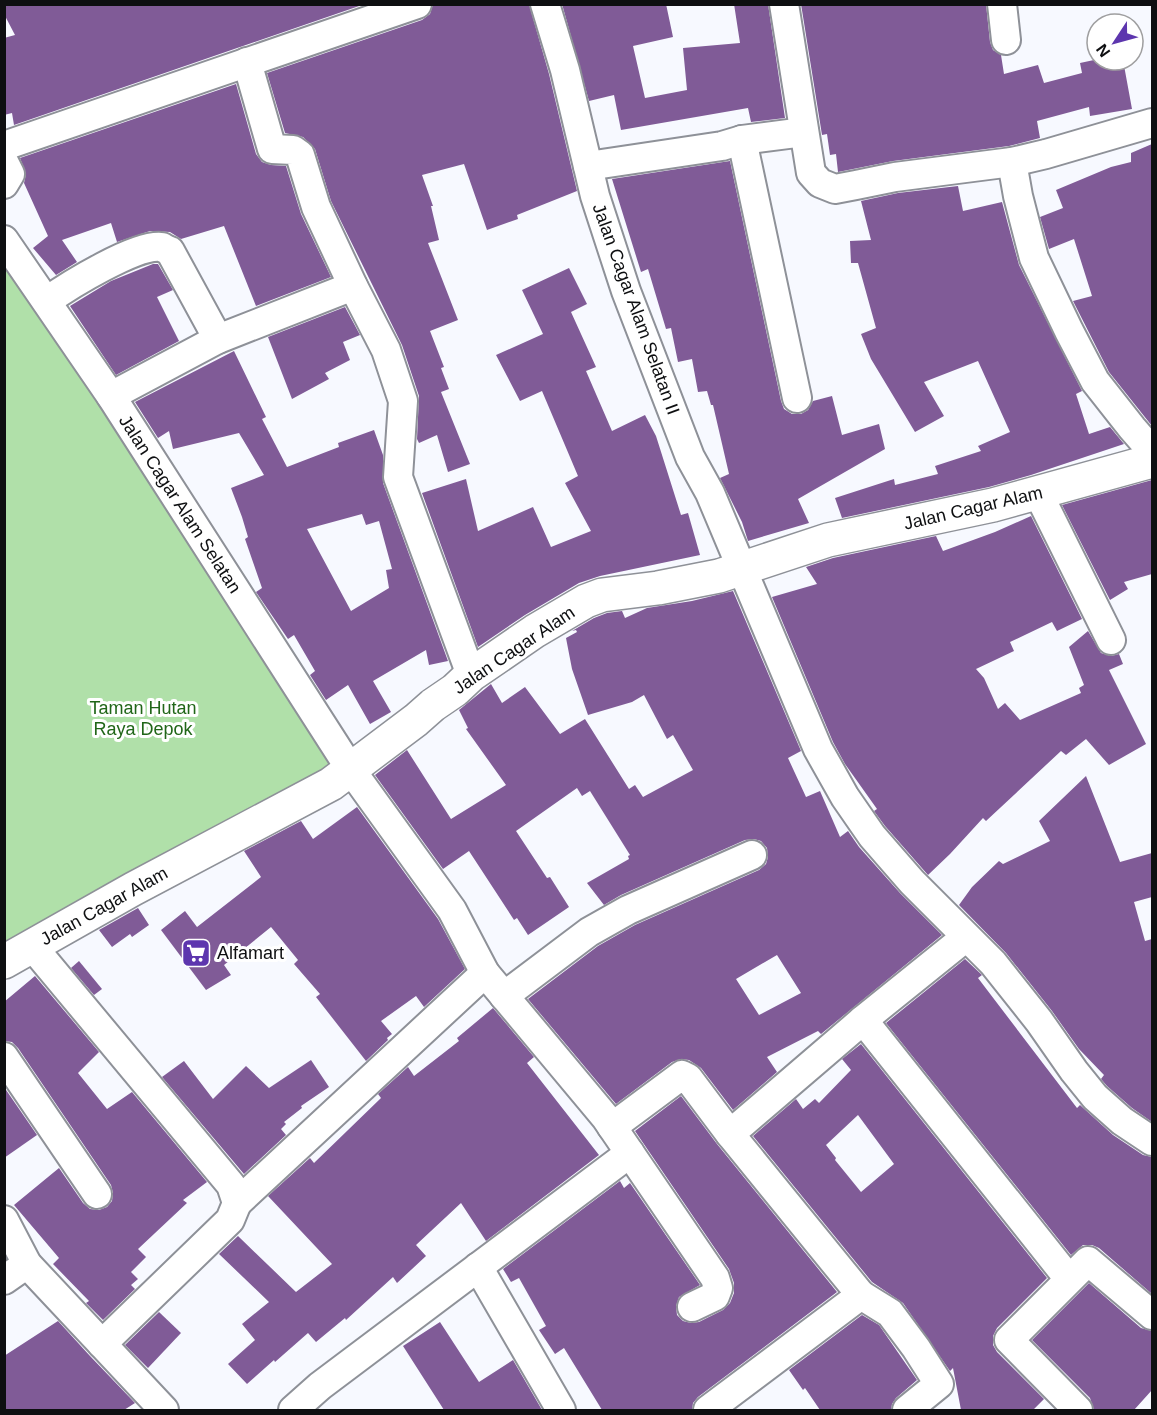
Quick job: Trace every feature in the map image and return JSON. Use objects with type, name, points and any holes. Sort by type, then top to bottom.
[{"type":"street","points":[[4,146],[417,4]]},
{"type":"street","points":[[784,4],[812,173],[820,183],[835,189],[894,177],[1012,162],[1152,123]]},
{"type":"street","points":[[1002,4],[1006,40]]},
{"type":"street","name":"Jalan Cagar Alam Selatan II","points":[[546,5],[565,70],[595,196],[626,291],[690,457],[711,493],[741,570],[818,749],[845,797],[872,836],[912,882],[993,963],[1095,1097],[1122,1121],[1152,1141]]},
{"type":"street","points":[[247,62],[272,149],[293,150],[300,156],[316,207],[386,350],[403,401],[398,477],[471,675]]},
{"type":"street","points":[[588,166],[804,132]]},
{"type":"street","points":[[742,140],[797,398]]},
{"type":"street","points":[[4,162],[10,174],[4,184]]},
{"type":"street","points":[[1012,162],[1034,258],[1069,331],[1095,381],[1152,451]]},
{"type":"street","name":"Jalan Cagar Alam Selatan","points":[[4,240],[111,396],[351,770],[452,910],[485,974],[612,1127],[715,1278],[718,1288],[715,1296],[692,1307]]},
{"type":"street","points":[[47,301],[95,272],[140,250],[162,247],[170,251],[218,339]]},
{"type":"street","points":[[111,396],[218,339],[353,286]]},
{"type":"street","name":"Jalan Cagar Alam","points":[[4,962],[133,889],[331,784],[455,690],[471,675],[535,632],[594,598],[620,592],[690,583],[741,570],[771,557],[828,540],[958,513],[1152,461]]},
{"type":"street","points":[[1038,493],[1111,639]]},
{"type":"street","points":[[504,996],[598,927],[628,910],[752,855]]},
{"type":"street","points":[[730,1134],[863,1020],[966,937]]},
{"type":"street","points":[[32,946],[231,1185],[237,1203]]},
{"type":"street","points":[[102,1344],[230,1221],[237,1203],[485,974]]},
{"type":"street","points":[[863,1020],[1069,1279]]},
{"type":"street","points":[[4,1057],[97,1194]]},
{"type":"street","points":[[612,1127],[682,1075],[688,1078],[730,1134],[861,1295],[890,1313],[916,1348],[939,1384],[907,1410]]},
{"type":"street","points":[[292,1410],[320,1386],[630,1153]]},
{"type":"street","points":[[4,1220],[27,1264],[164,1410]]},
{"type":"street","points":[[1078,1410],[1009,1340],[1088,1261],[1152,1315]]},
{"type":"street","points":[[4,1280],[27,1264]]},
{"type":"street","points":[[478,1267],[561,1410]]},
{"type":"street","points":[[708,1410],[861,1295]]},
{"type":"green space","name":"Taman Hutan Raya Depok","points":[[4,264],[156,485],[337,762],[4,954]]},
{"type":"building","points":[[4,4],[365,4],[14,125],[12,113],[4,115],[4,38],[15,35],[4,14]]},
{"type":"building","points":[[433,4],[529,4],[549,74],[577,191],[517,215],[518,219],[487,230],[464,164],[422,175],[433,206],[431,206],[439,240],[428,243],[458,320],[430,331],[444,367],[441,368],[449,389],[441,392],[470,464],[448,472],[437,435],[419,443],[417,439],[419,396],[402,345],[331,201],[315,149],[303,137],[285,133],[267,73],[422,20],[430,14]]},
{"type":"building","points":[[562,4],[666,4],[673,37],[633,46],[645,98],[687,90],[683,48],[740,43],[734,4],[768,4],[785,118],[751,122],[748,108],[621,130],[614,95],[589,101]]},
{"type":"building","points":[[801,4],[986,4],[990,42],[993,50],[1001,55],[1004,74],[1038,65],[1044,83],[1082,73],[1080,63],[1085,62],[1085,72],[1125,72],[1132,109],[1090,116],[1089,107],[1037,121],[1040,138],[1009,146],[893,161],[838,172],[836,154],[830,155],[827,134],[822,135]]},
{"type":"building","points":[[236,84],[256,154],[262,162],[286,166],[301,214],[331,277],[256,306],[224,226],[181,239],[170,232],[150,231],[117,242],[111,223],[62,240],[77,262],[56,275],[33,248],[48,236],[24,183],[26,174],[20,158]]},
{"type":"building","points":[[1152,144],[1152,426],[1109,372],[1073,301],[1092,296],[1074,239],[1049,249],[1040,217],[1063,208],[1056,190],[1111,167],[1131,162],[1131,153]]},
{"type":"building","points":[[730,161],[784,409],[792,414],[801,414],[808,410],[813,401],[832,396],[842,435],[879,424],[885,449],[798,499],[809,523],[748,541],[742,522],[720,478],[729,474],[713,405],[711,405],[707,391],[698,392],[692,359],[678,362],[671,328],[666,329],[648,269],[641,272],[612,179]]},
{"type":"building","points":[[958,186],[963,211],[1002,202],[1019,265],[1082,391],[1076,394],[1089,434],[1110,427],[1124,444],[989,487],[842,518],[835,498],[894,479],[895,485],[938,474],[935,466],[981,451],[978,446],[1010,432],[978,361],[924,382],[944,416],[915,432],[871,359],[861,334],[876,328],[858,263],[851,263],[850,241],[871,240],[861,201],[898,193]]},
{"type":"building","points":[[158,264],[173,290],[157,297],[179,341],[116,375],[70,306],[111,281]]},
{"type":"building","points":[[569,268],[587,304],[571,312],[596,367],[586,371],[612,431],[645,415],[656,436],[681,515],[688,513],[700,555],[600,576],[579,583],[525,615],[478,647],[422,493],[466,479],[478,531],[533,507],[551,547],[591,531],[565,483],[578,476],[542,391],[520,401],[496,355],[543,334],[522,290]]},
{"type":"building","points":[[345,307],[360,335],[343,342],[350,360],[325,373],[329,379],[292,399],[268,337]]},
{"type":"building","points":[[234,351],[266,417],[262,419],[287,467],[339,447],[338,443],[374,430],[383,455],[383,483],[448,661],[429,665],[426,650],[373,681],[391,712],[370,724],[348,685],[326,700],[310,675],[315,671],[294,635],[288,639],[256,592],[262,588],[245,539],[248,537],[242,517],[231,488],[264,475],[239,433],[173,449],[169,431],[158,438],[135,402]],"holes":[[[362,514],[366,525],[379,521],[392,569],[386,570],[389,588],[351,611],[307,529]]]},
{"type":"building","points":[[1152,480],[1152,574],[1124,582],[1128,589],[1110,600],[1062,505]]},
{"type":"building","points":[[1031,516],[1082,619],[1057,631],[1052,622],[1010,642],[1014,651],[976,669],[984,678],[998,709],[1005,703],[1020,720],[1081,693],[1079,688],[1084,685],[1069,647],[1088,631],[1101,653],[1111,656],[1119,654],[1123,664],[1109,670],[1146,744],[1109,765],[1086,739],[1066,755],[1061,751],[986,821],[983,818],[928,875],[885,826],[874,811],[877,809],[845,764],[833,742],[772,597],[817,584],[806,567],[833,558],[936,536],[943,551]]},
{"type":"building","points":[[733,591],[801,751],[788,758],[806,797],[820,791],[840,837],[848,831],[859,847],[900,893],[942,935],[821,1034],[818,1031],[767,1057],[777,1072],[733,1110],[701,1068],[689,1060],[681,1059],[672,1062],[616,1104],[528,999],[598,946],[635,925],[759,870],[766,864],[768,857],[767,848],[761,841],[745,840],[621,895],[604,905],[587,883],[629,859],[630,855],[590,791],[582,796],[577,788],[516,831],[569,907],[528,935],[517,918],[514,920],[469,851],[443,869],[375,775],[407,750],[451,819],[506,785],[466,729],[468,728],[459,710],[491,684],[502,703],[525,687],[560,734],[585,719],[629,789],[635,785],[643,797],[693,770],[673,735],[667,739],[644,695],[632,702],[588,715],[572,669],[566,638],[577,632],[572,631],[607,613],[622,611],[625,618],[647,608],[692,601]],"holes":[[[777,955],[801,993],[759,1015],[736,979]]]},
{"type":"building","points":[[1086,776],[1120,862],[1152,853],[1152,897],[1134,902],[1145,941],[1152,939],[1152,1122],[1107,1086],[1101,1079],[1104,1075],[1079,1049],[1006,953],[959,905],[972,887],[999,861],[1003,864],[1050,841],[1039,821]]},
{"type":"building","points":[[357,807],[438,919],[465,969],[424,1007],[416,996],[381,1021],[392,1034],[366,1061],[316,997],[320,994],[294,964],[298,960],[271,927],[224,965],[231,975],[206,990],[161,930],[185,911],[197,927],[261,877],[244,851],[301,821],[313,839]]},
{"type":"building","points":[[138,908],[149,925],[132,937],[130,934],[112,947],[99,930]]},
{"type":"building","points":[[965,959],[982,975],[978,978],[1077,1108],[1080,1105],[1113,1135],[1143,1155],[1152,1157],[1152,1294],[1099,1248],[1083,1245],[1071,1255],[886,1023]]},
{"type":"building","points":[[79,961],[102,989],[94,995],[71,968]]},
{"type":"building","points":[[35,976],[99,1052],[78,1073],[107,1109],[132,1092],[207,1182],[183,1200],[187,1203],[138,1249],[146,1257],[131,1272],[138,1279],[131,1285],[135,1289],[103,1320],[86,1303],[89,1301],[53,1264],[59,1258],[14,1205],[59,1168],[83,1203],[90,1209],[99,1210],[107,1207],[112,1201],[113,1193],[111,1185],[18,1048],[12,1042],[4,1041],[4,1002]]},
{"type":"building","points":[[493,1008],[534,1057],[527,1063],[599,1155],[486,1241],[461,1203],[416,1245],[426,1256],[397,1283],[393,1277],[346,1320],[345,1318],[316,1342],[308,1333],[247,1384],[228,1364],[255,1340],[242,1324],[269,1302],[219,1254],[238,1236],[296,1292],[332,1264],[268,1196],[310,1158],[314,1163],[381,1098],[378,1094],[408,1067],[414,1076],[459,1041],[457,1038]]},
{"type":"building","points":[[861,1044],[1047,1278],[997,1328],[993,1336],[993,1345],[997,1352],[1044,1399],[1033,1410],[961,1410],[953,1368],[950,1371],[903,1303],[872,1282],[753,1136],[796,1099],[803,1109],[815,1099],[819,1103],[851,1070],[842,1059]],"holes":[[[858,1115],[894,1164],[861,1192],[826,1145]]]},
{"type":"building","points":[[311,1060],[329,1087],[301,1106],[302,1108],[284,1122],[286,1124],[281,1129],[286,1135],[244,1174],[162,1077],[184,1061],[213,1099],[246,1066],[269,1088]]},
{"type":"building","points":[[4,1087],[37,1135],[4,1158]]},
{"type":"building","points":[[681,1096],[837,1292],[698,1397],[693,1403],[692,1410],[602,1410],[564,1348],[555,1354],[539,1330],[546,1326],[519,1278],[511,1282],[503,1269],[620,1181],[624,1188],[630,1183],[700,1285],[679,1297],[676,1306],[677,1315],[683,1321],[691,1323],[699,1322],[723,1310],[730,1303],[734,1293],[734,1283],[729,1269],[635,1131]]},
{"type":"building","points":[[1089,1283],[1141,1328],[1152,1331],[1152,1390],[1134,1410],[1094,1410],[1090,1398],[1032,1340]]},
{"type":"building","points":[[159,1312],[181,1333],[148,1368],[125,1345]]},
{"type":"building","points":[[862,1315],[879,1325],[917,1380],[896,1398],[891,1410],[820,1410],[789,1370]]},
{"type":"building","points":[[58,1321],[135,1403],[124,1410],[4,1410],[4,1356]]},
{"type":"building","points":[[440,1322],[479,1382],[513,1360],[542,1410],[444,1410],[403,1346]]},
{"type":"place","name":"Alfamart","points":[[196,953]]}]
